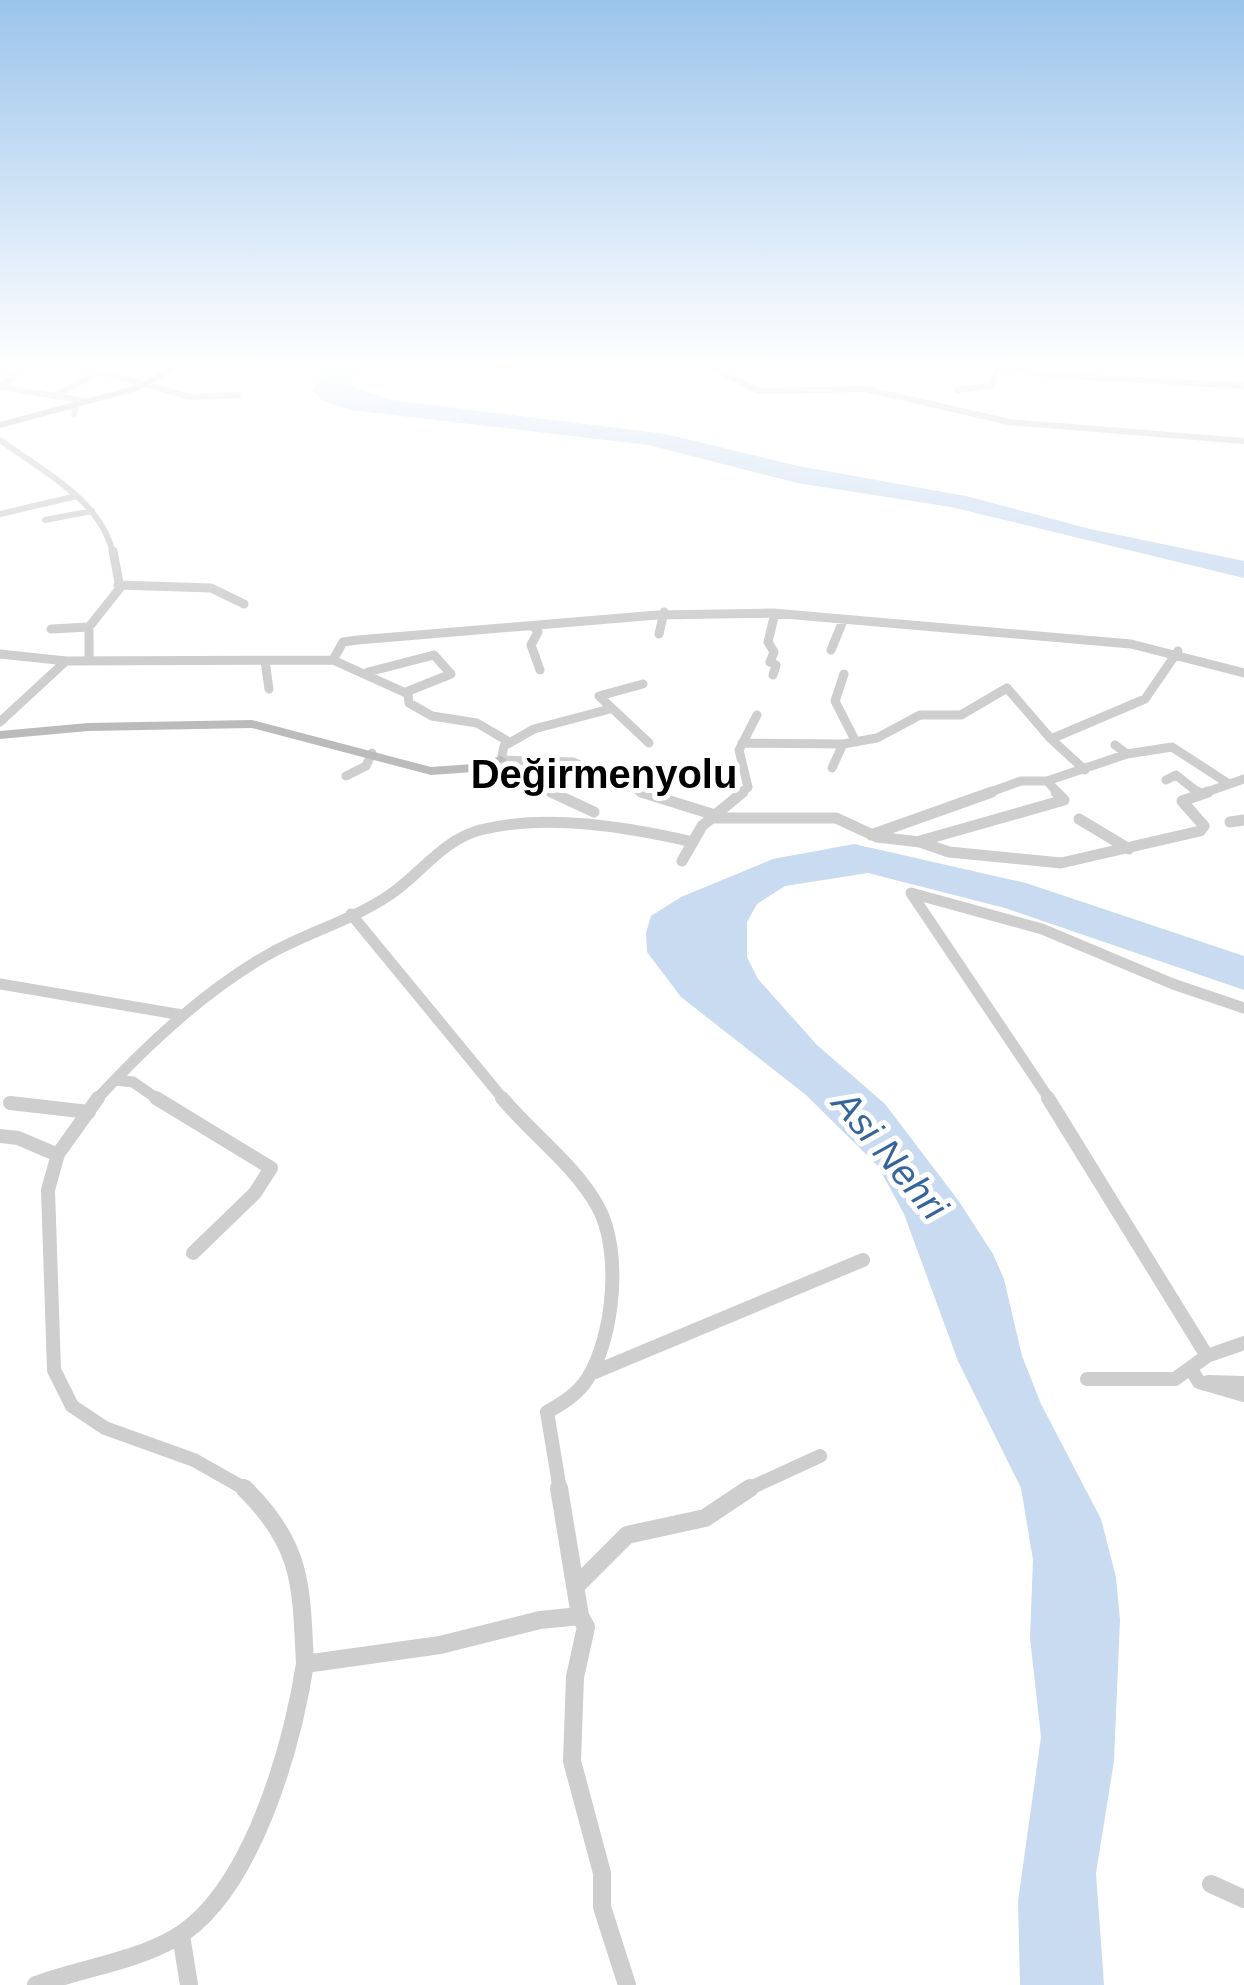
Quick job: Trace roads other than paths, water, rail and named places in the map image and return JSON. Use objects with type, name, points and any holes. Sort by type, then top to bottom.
[{"type":"street","points":[[21,456],[77,496],[109,534],[120,588],[89,627],[90,660]]},
{"type":"street","points":[[0,514],[77,496]]},
{"type":"street","points":[[45,520],[92,510]]},
{"type":"street","points":[[118,584],[210,588],[244,604]]},
{"type":"street","points":[[659,634],[664,612]]},
{"type":"street","points":[[333,660],[343,642],[664,612],[774,613],[1178,651],[1244,673]]},
{"type":"street","points":[[773,675],[776,665],[770,662],[774,652],[768,642],[774,613]]},
{"type":"street","points":[[831,650],[843,621]]},
{"type":"street","points":[[50,630],[89,627]]},
{"type":"street","points":[[534,627],[538,632],[531,645],[540,670]]},
{"type":"street","points":[[406,692],[449,677],[425,636]]},
{"type":"street","points":[[1051,739],[1145,699],[1178,651]]},
{"type":"street","points":[[0,654],[66,661],[333,660],[406,692],[418,711],[442,721],[476,723],[509,742]]},
{"type":"street","points":[[364,672],[401,667],[434,654]]},
{"type":"street","points":[[0,722],[66,661]]},
{"type":"street","points":[[266,661],[269,689]]},
{"type":"street","points":[[844,674],[835,701],[856,742]]},
{"type":"street","points":[[643,684],[600,695],[610,709],[648,742]]},
{"type":"street","points":[[742,743],[843,744],[877,738],[926,714],[960,714],[1008,688],[1051,739],[1086,770]]},
{"type":"street","points":[[501,760],[509,742],[534,729],[610,709]]},
{"type":"street","points":[[682,861],[713,817],[748,787],[742,743],[758,715]]},
{"type":"street","points":[[0,735],[88,727],[252,724],[438,771],[501,760],[573,762],[672,805],[713,817],[836,818],[871,834],[920,842],[949,852],[1060,863],[1203,829],[1201,820],[1182,803],[1244,778]]},
{"type":"street","points":[[1130,754],[1143,746],[1139,740]]},
{"type":"street","points":[[832,768],[843,744]]},
{"type":"street","points":[[1114,744],[1130,754]]},
{"type":"street","points":[[871,834],[1021,781],[1047,782],[1130,754],[1176,747],[1229,784]]},
{"type":"street","points":[[346,776],[366,766],[372,754]]},
{"type":"street","points":[[501,760],[523,778],[594,812]]},
{"type":"street","points":[[1166,780],[1176,774],[1200,794]]},
{"type":"street","points":[[920,842],[1064,800],[1047,782]]},
{"type":"street","points":[[1079,819],[1128,849]]},
{"type":"street","points":[[1230,822],[1244,820]]},
{"type":"street","points":[[36,1985],[134,1957],[181,1934],[215,1905],[238,1864],[300,1714],[308,1627],[300,1566],[272,1509],[245,1482],[89,1420],[64,1394],[54,1373],[54,1294],[45,1232],[58,1155],[116,1080],[182,1015],[258,960],[380,901],[481,829],[622,827],[693,842]]},
{"type":"street","points":[[1206,1356],[1022,1054],[911,893],[1042,929],[1172,984],[1244,1008]]},
{"type":"street","points":[[351,914],[527,1128],[588,1186],[606,1221],[610,1252],[606,1318],[590,1374],[573,1397],[547,1412],[580,1616],[586,1626],[575,1677],[572,1761],[602,1873],[602,1907],[627,1985]]},
{"type":"street","points":[[0,984],[182,1015]]},
{"type":"street","points":[[116,1080],[133,1082],[192,1123],[270,1168],[255,1193],[193,1253]]},
{"type":"street","points":[[10,1102],[88,1112]]},
{"type":"street","points":[[0,1136],[18,1138],[58,1155]]},
{"type":"street","points":[[590,1374],[862,1260]]},
{"type":"street","points":[[1195,1376],[1206,1356],[1244,1342]]},
{"type":"street","points":[[1195,1376],[1244,1395]]},
{"type":"street","points":[[1087,1378],[1195,1376],[1244,1382]]},
{"type":"street","points":[[576,1587],[626,1535],[705,1518],[749,1488],[820,1456]]},
{"type":"street","points":[[305,1664],[440,1645],[540,1620],[580,1616]]},
{"type":"street","points":[[1211,1884],[1244,1899]]},
{"type":"street","points":[[181,1934],[188,1985]]},
{"type":"water","points":[[690,456],[755,456],[966,496],[1090,529],[1244,561],[1244,578],[951,507],[797,483]]},
{"type":"water","name":"Asi Nehri","points":[[854,844],[1026,883],[1244,956],[1244,990],[1005,908],[868,873],[785,886],[757,904],[747,922],[747,957],[758,979],[817,1045],[885,1104],[958,1200],[993,1254],[1004,1279],[1022,1356],[1041,1404],[1101,1519],[1116,1577],[1120,1620],[1114,1761],[1096,1873],[1104,1985],[1020,1985],[1018,1901],[1041,1737],[1030,1638],[1033,1560],[1021,1488],[958,1361],[904,1214],[878,1166],[806,1095],[681,997],[647,952],[646,933],[651,916],[681,897],[773,859]]},
{"type":"district","name":"Değirmenyolu","points":[[604,774]]}]
